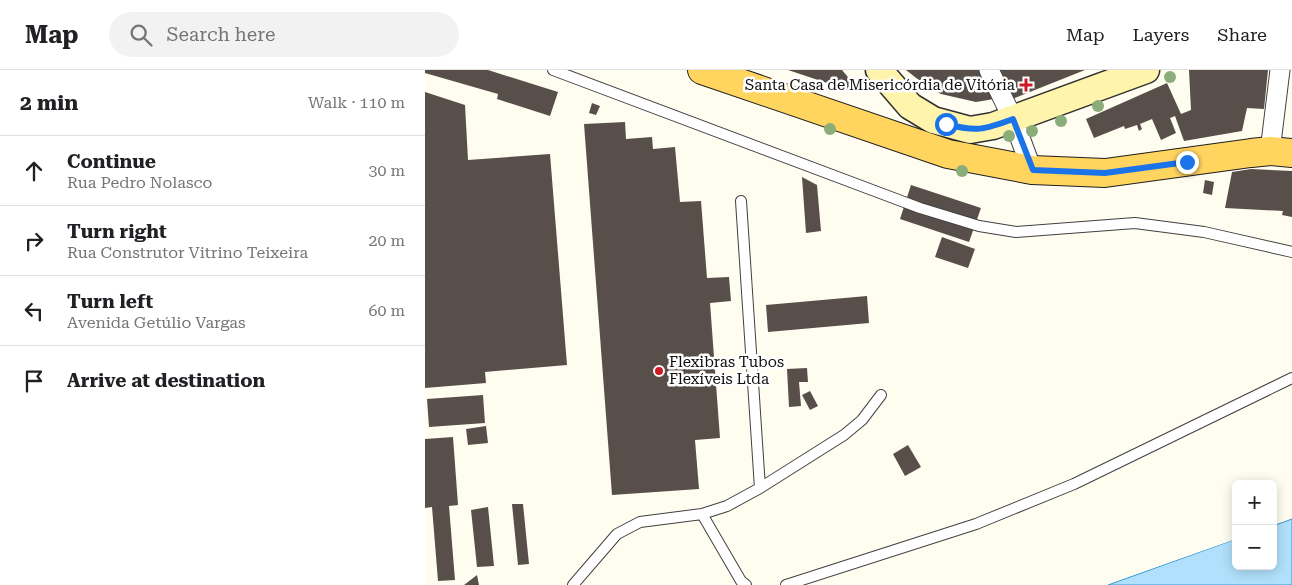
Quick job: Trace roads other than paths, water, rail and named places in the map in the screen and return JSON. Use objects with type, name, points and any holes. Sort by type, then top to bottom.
[{"type":"main road","points":[[703,70],[948,154],[1033,170],[1105,173],[1281,152]]},
{"type":"main road","points":[[879,70],[910,106],[933,120],[970,130],[993,126],[1146,70]]},
{"type":"street","points":[[1280,70],[1281,152]]},
{"type":"street","points":[[989,76],[1013,119],[1033,170]]},
{"type":"lane","points":[[553,70],[920,208],[979,226],[1016,232],[1135,223],[1204,232],[1292,252]]},
{"type":"lane","points":[[741,201],[760,488]]},
{"type":"lane","points":[[786,585],[985,521],[1074,484],[1292,378]]},
{"type":"lane","points":[[573,585],[617,534],[640,522],[702,514],[727,506],[760,488],[844,435],[861,420],[881,395]]},
{"type":"lane","points":[[702,514],[741,581],[746,585]]},
{"type":"water","points":[[1292,519],[1292,585],[1108,585],[1232,540],[1232,570],[1277,570],[1277,525]]},
{"type":"place","name":"Santa Casa de Misericórdia de Vitória","points":[[1026,85]]},
{"type":"place","name":"Flexibras Tubos Flexíveis Ltda","points":[[659,371]]}]
